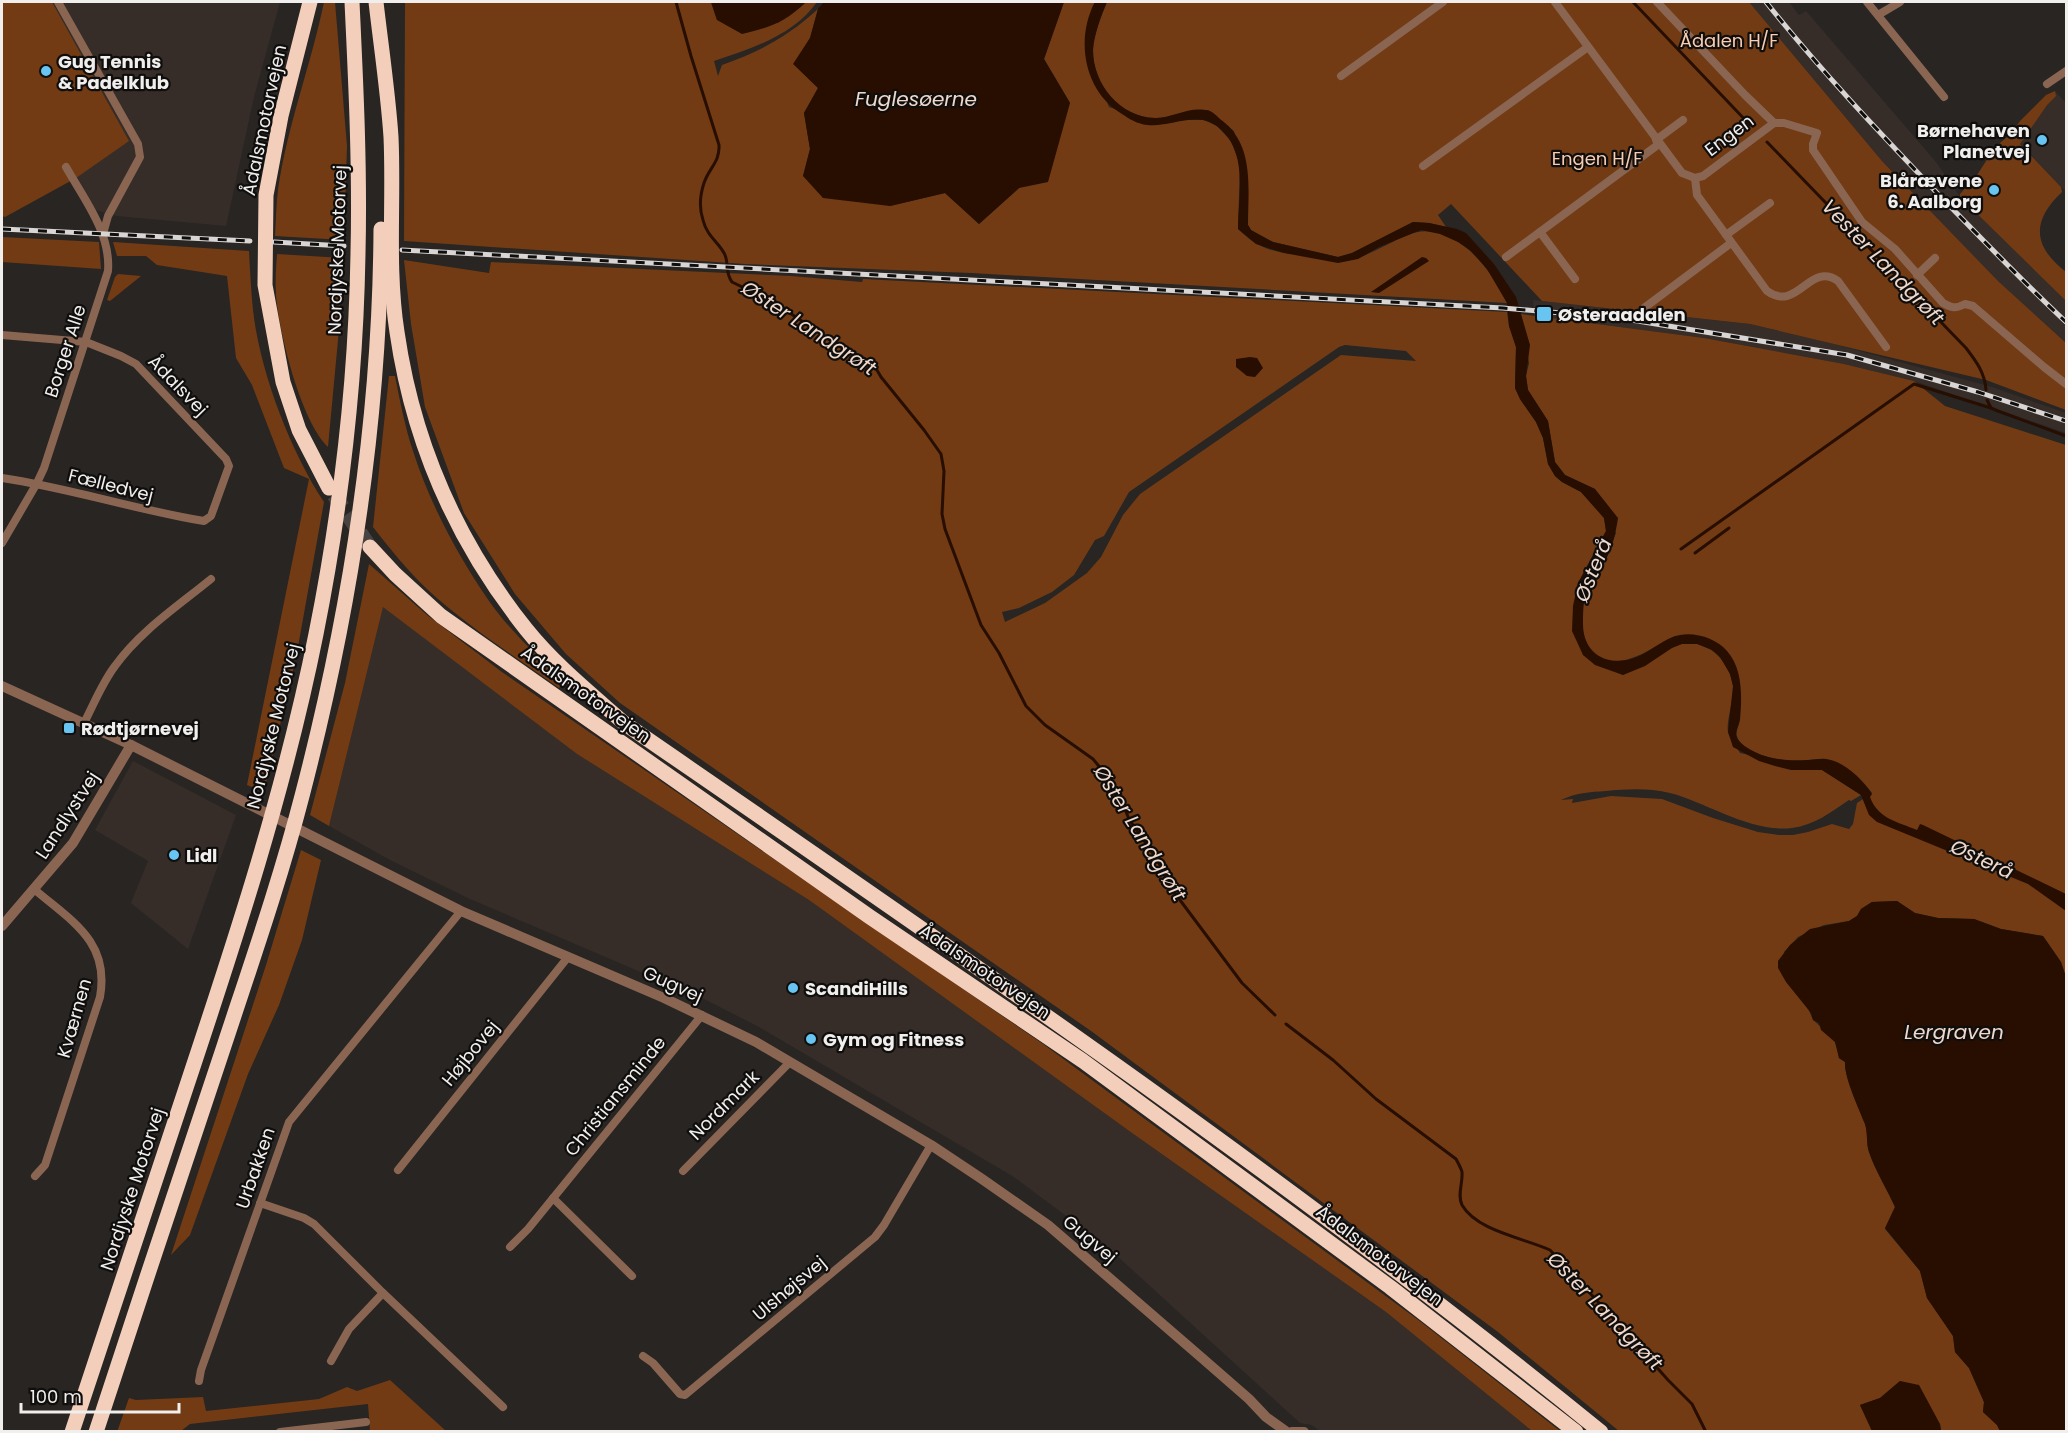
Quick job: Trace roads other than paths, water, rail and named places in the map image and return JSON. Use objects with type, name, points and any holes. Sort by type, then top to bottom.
[{"type":"highway","name":"Ådalsmotorvejen","points":[[310,2],[281,116],[266,195],[265,285],[283,382],[299,430],[329,488]]},
{"type":"highway","name":"Nordjyske Motorvej","points":[[72,1431],[217,996],[262,851],[280,788],[318,622],[341,479],[355,325],[359,220],[352,2]]},
{"type":"highway","name":"Ådalsmotorvejen","points":[[376,2],[391,136],[392,283],[397,332],[409,396],[424,447],[442,494],[463,535],[492,582],[527,630],[570,676],[624,723],[1197,1122],[1387,1264],[1601,1431]]},
{"type":"highway","points":[[96,1431],[284,859],[322,715],[353,559],[372,408],[381,255],[381,136],[376,2]]},
{"type":"highway","name":"Ådalsmotorvejen","points":[[370,546],[395,574],[441,616],[861,910],[1083,1061],[1381,1280],[1576,1431]]},
{"type":"street","points":[[58,2],[138,144],[140,157],[108,216],[103,234]]},
{"type":"street","points":[[1341,76],[1443,2]]},
{"type":"street","name":"Engen","points":[[1555,2],[1682,173],[1695,178],[1703,176],[1774,123],[1784,123],[1817,133],[1813,150],[1862,222],[1895,249],[1943,303],[1957,309],[1965,304],[1973,306],[2067,384]]},
{"type":"street","points":[[1658,2],[1745,96],[1774,123]]},
{"type":"street","points":[[1867,2],[1944,97]]},
{"type":"street","points":[[1878,15],[1900,2]]},
{"type":"street","points":[[1423,166],[1587,47]]},
{"type":"street","points":[[2047,84],[2065,74]]},
{"type":"street","points":[[1506,257],[1658,142],[1683,120]]},
{"type":"street","name":"Borger Alle","points":[[2,543],[37,483],[108,271],[110,256],[103,234],[66,166]]},
{"type":"street","name":"Engen","points":[[1695,178],[1697,195],[1767,291],[1774,296],[1783,297],[1790,295],[1817,277],[1825,275],[1832,278],[1838,281],[1886,347]]},
{"type":"street","points":[[1644,308],[1770,203]]},
{"type":"street","points":[[1540,232],[1575,279]]},
{"type":"street","points":[[1917,274],[1935,258]]},
{"type":"street","name":"Ådalsvej","points":[[2,335],[86,342],[136,364],[226,459],[229,466],[211,516]]},
{"type":"street","name":"Fælledvej","points":[[2,478],[37,483],[160,514],[204,521],[211,516]]},
{"type":"street","points":[[84,723],[114,668],[132,645],[211,579]]},
{"type":"street","name":"Gugvej","points":[[2,686],[130,745],[461,911],[702,1015],[790,1062],[931,1145],[1066,1240],[1249,1399],[1266,1417],[1287,1431]]},
{"type":"street","name":"Landlystvej","points":[[2,926],[73,843],[130,745]]},
{"type":"street","name":"Kværnen","points":[[34,889],[89,939],[98,952],[103,980],[100,997],[45,1165],[35,1176]]},
{"type":"street","name":"Urbakken","points":[[199,1381],[289,1122],[461,911]]},
{"type":"street","name":"Højbovej","points":[[398,1170],[568,957]]},
{"type":"street","name":"Christiansminde","points":[[510,1247],[553,1198],[702,1015]]},
{"type":"street","name":"Nordmark","points":[[683,1171],[790,1062]]},
{"type":"street","name":"Ulshøjsvej","points":[[643,1356],[653,1363],[680,1394],[685,1395],[875,1237],[931,1145]]},
{"type":"street","points":[[553,1198],[632,1276]]},
{"type":"street","points":[[260,1203],[314,1224],[503,1407]]},
{"type":"street","points":[[331,1361],[350,1329],[383,1293]]},
{"type":"street","name":"Gugvej","points":[[1266,1417],[1272,1431]]},
{"type":"street","points":[[280,1431],[366,1422]]},
{"type":"street","points":[[1292,1431],[1304,1431]]},
{"type":"water","points":[[711,2],[806,2],[777,23],[742,34],[717,20]]},
{"type":"water","name":"Fuglesøerne","points":[[824,2],[1064,2],[1044,59],[1070,103],[1048,182],[1019,188],[979,224],[945,193],[890,206],[823,198],[803,176],[810,149],[804,113],[818,88],[793,64],[810,38],[818,9]]},
{"type":"water","name":"Østerå","points":[[1095,2],[1107,2],[1100,19],[1093,50],[1094,63],[1103,86],[1120,105],[1142,116],[1155,118],[1192,110],[1207,110],[1215,114],[1231,129],[1239,141],[1247,167],[1248,225],[1251,230],[1273,242],[1338,257],[1352,253],[1413,222],[1429,223],[1466,233],[1494,264],[1516,297],[1530,345],[1526,376],[1528,390],[1548,421],[1555,462],[1565,475],[1595,489],[1618,518],[1607,557],[1590,584],[1584,601],[1584,635],[1593,651],[1608,660],[1617,661],[1637,657],[1668,639],[1680,635],[1702,636],[1716,642],[1732,658],[1739,675],[1741,711],[1736,734],[1742,744],[1761,755],[1774,758],[1824,759],[1839,763],[1863,782],[1872,794],[1870,797],[1874,804],[1883,815],[1917,830],[1920,824],[1923,825],[2066,894],[2066,911],[2028,884],[1877,822],[1869,815],[1861,795],[1822,770],[1791,770],[1775,766],[1759,761],[1733,747],[1728,732],[1733,686],[1730,674],[1720,657],[1712,650],[1697,644],[1682,644],[1645,666],[1623,675],[1595,665],[1583,655],[1572,631],[1573,606],[1578,583],[1606,531],[1604,518],[1581,492],[1555,476],[1548,464],[1543,438],[1515,388],[1516,347],[1509,326],[1507,303],[1487,269],[1471,251],[1458,242],[1440,234],[1421,230],[1379,247],[1358,259],[1338,263],[1284,253],[1256,244],[1238,229],[1240,175],[1238,161],[1228,137],[1218,127],[1201,120],[1156,125],[1140,124],[1109,104],[1099,92],[1091,79],[1085,48],[1085,32]]},
{"type":"water","points":[[1422,257],[1429,261],[1379,293],[1371,292]]},
{"type":"water","points":[[1257,358],[1263,368],[1255,377],[1247,376],[1236,367],[1236,359]]},
{"type":"water","name":"Lergraven","points":[[1897,901],[1915,913],[1938,918],[1974,919],[2001,929],[2043,936],[2061,962],[2066,977],[2066,1431],[2000,1431],[1983,1412],[1984,1402],[1969,1368],[1955,1352],[1953,1336],[1927,1298],[1920,1271],[1885,1228],[1895,1207],[1869,1152],[1865,1124],[1849,1084],[1845,1062],[1839,1058],[1835,1042],[1821,1030],[1819,1023],[1813,1020],[1811,1013],[1786,982],[1778,968],[1778,961],[1790,945],[1810,929],[1849,921],[1872,902]]},
{"type":"water","points":[[1900,1381],[1919,1385],[1940,1424],[1941,1431],[1872,1431],[1860,1405],[1880,1398]]},
{"type":"waterway","name":"Øster Landgrøft","points":[[676,2],[719,145],[718,156],[703,188],[700,202],[702,215],[707,231],[725,255],[730,279],[775,303],[839,346],[874,365],[924,430],[941,454],[944,471],[942,514],[945,529],[981,625],[999,653],[1026,706],[1045,725],[1093,759],[1107,776],[1118,793],[1129,819],[1158,861],[1171,888],[1242,983],[1275,1015]]},
{"type":"waterway","name":"Vester Landgrøft","points":[[1633,2],[1750,125]]},
{"type":"waterway","name":"Vester Landgrøft","points":[[1767,142],[1966,348],[1982,373],[1986,390]]},
{"type":"waterway","points":[[1681,549],[1914,384],[1991,408]]},
{"type":"waterway","name":"Vester Landgrøft","points":[[1987,400],[1991,408],[2066,436]]},
{"type":"waterway","points":[[1695,553],[1729,528]]},
{"type":"waterway","name":"Øster Landgrøft","points":[[1286,1024],[1333,1060],[1376,1099],[1456,1159],[1462,1172],[1461,1201],[1469,1214],[1490,1228],[1550,1250],[1692,1404],[1706,1432]]},
{"type":"tunnel","points":[[334,495],[370,547]]},
{"type":"railway","points":[[1766,2],[1829,77],[1895,149],[2002,260],[2066,322]]},
{"type":"railway","points":[[2,229],[250,241]]},
{"type":"railway","points":[[274,242],[344,246]]},
{"type":"railway","points":[[402,250],[1503,308],[1619,318],[1847,355],[1978,392],[2066,421]]},
{"type":"place","name":"Gug Tennis & Padelklub","points":[[46,71]]},
{"type":"place","name":"Børnehaven Planetvej","points":[[2042,140]]},
{"type":"place","name":"Blårævene 6. Aalborg","points":[[1994,190]]},
{"type":"place","name":"Østeraadalen","points":[[1544,314]]},
{"type":"place","name":"Rødtjørnevej","points":[[69,728]]},
{"type":"place","name":"Lidl","points":[[174,855]]},
{"type":"place","name":"ScandiHills","points":[[793,988]]},
{"type":"place","name":"Gym og Fitness","points":[[811,1039]]},
{"type":"park label","name":"Ådalen H/F","points":[[1729,40]]},
{"type":"park label","name":"Engen H/F","points":[[1597,158]]}]
